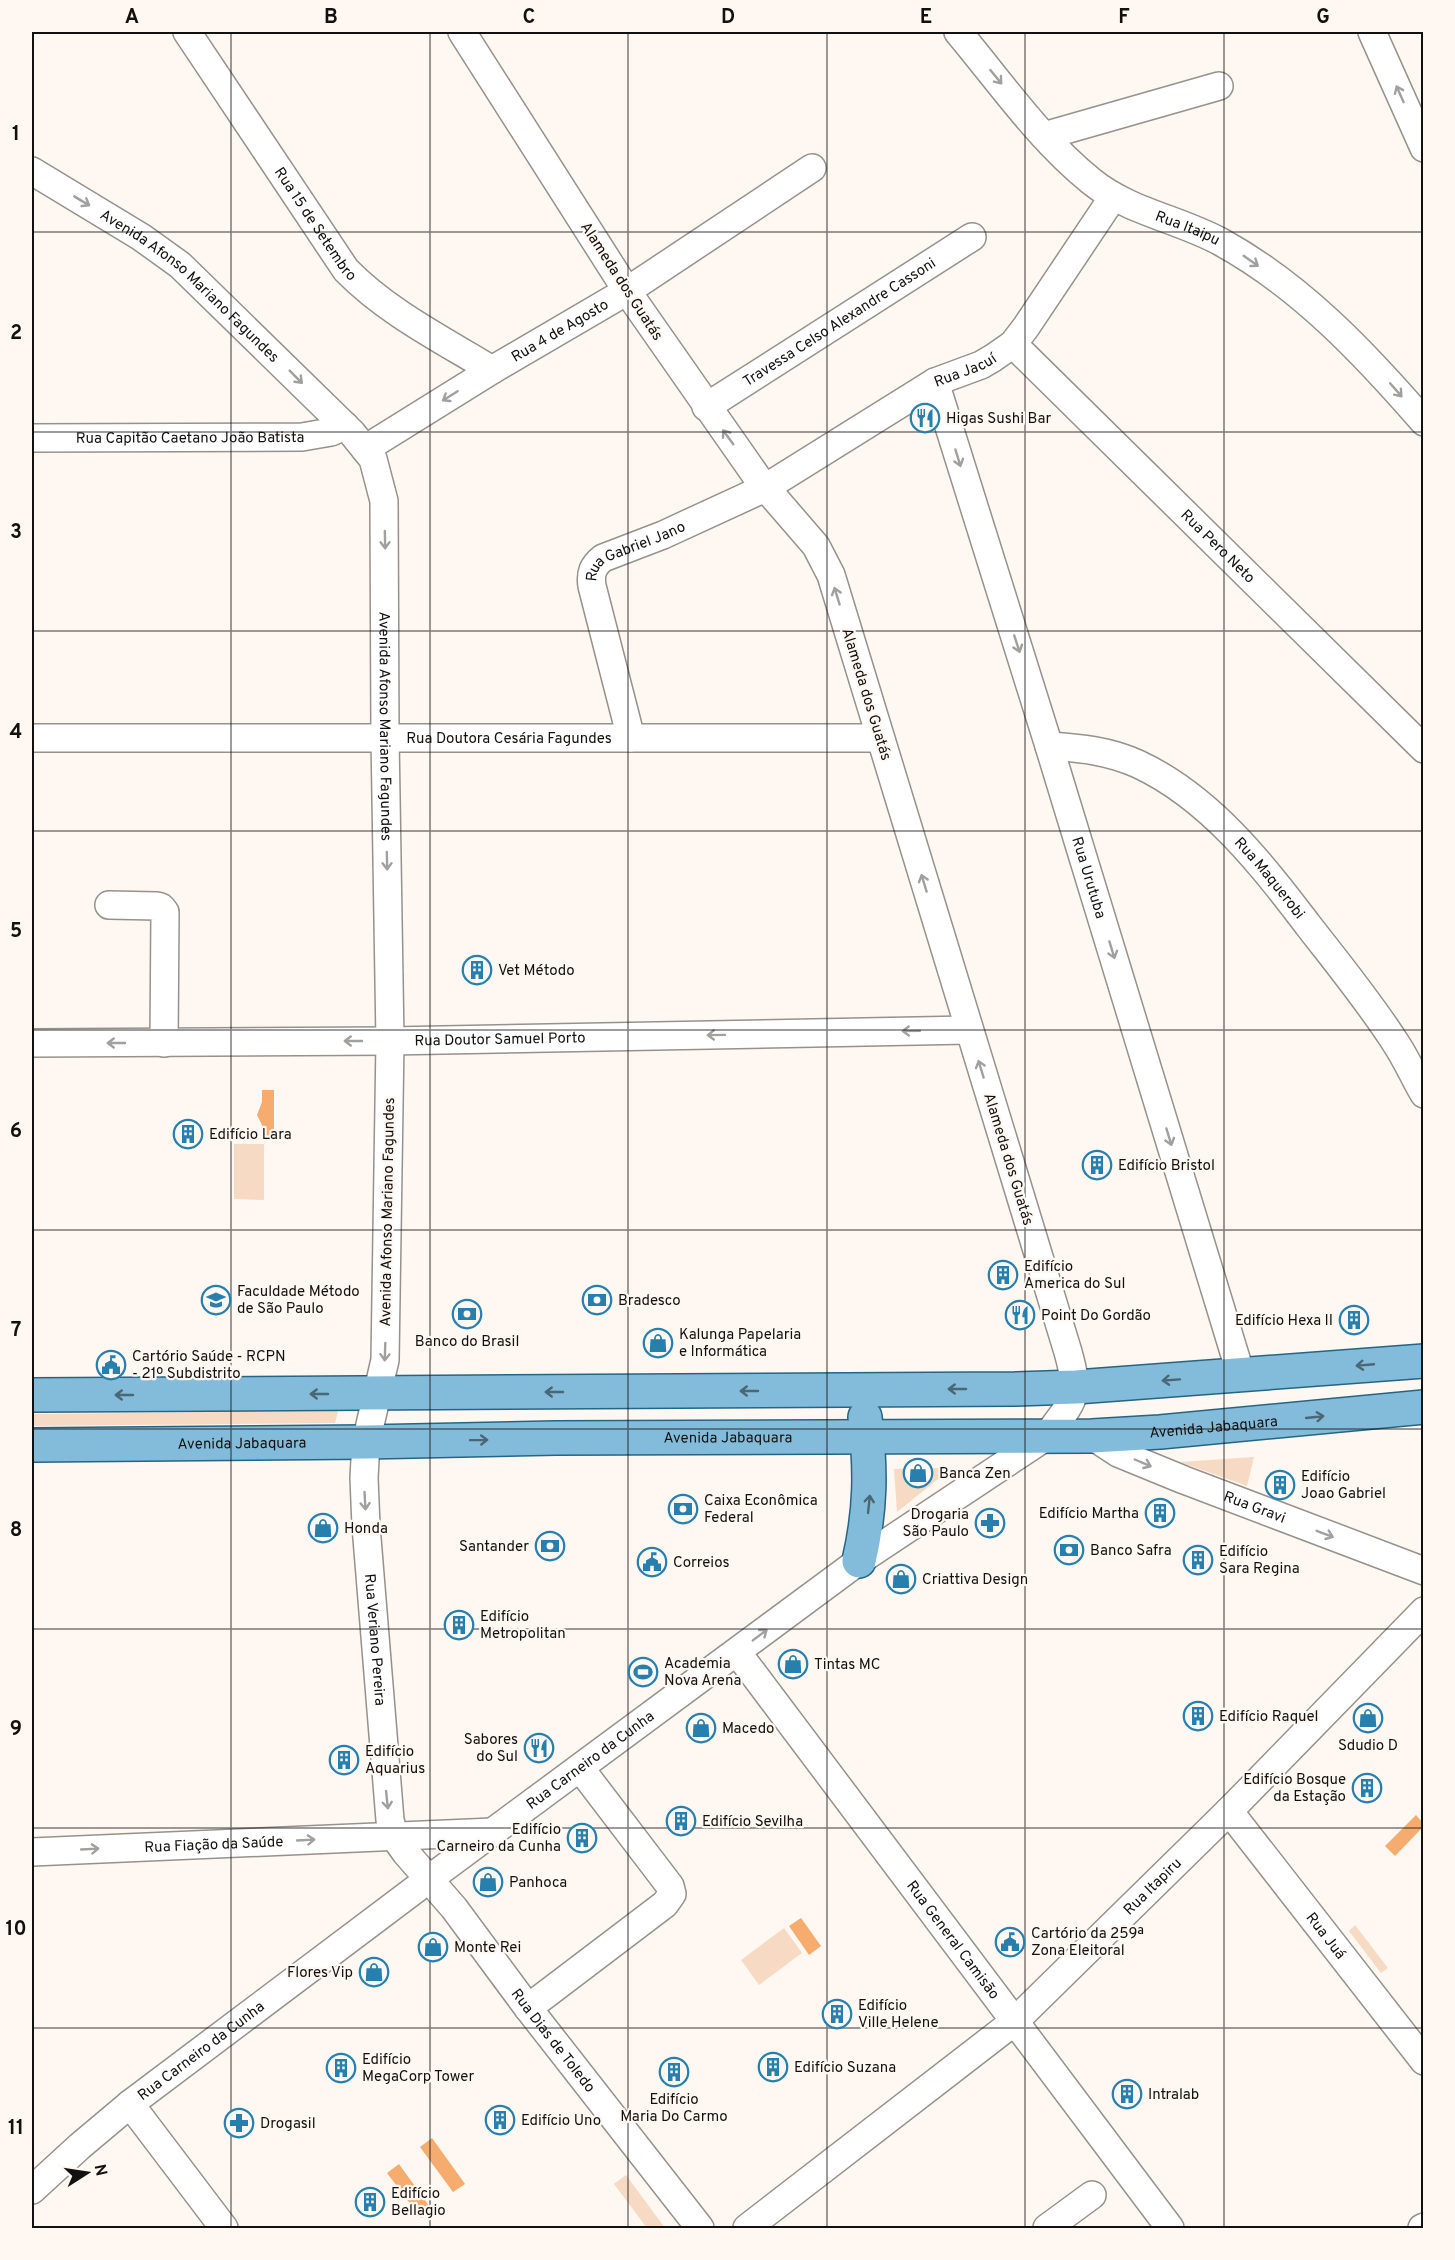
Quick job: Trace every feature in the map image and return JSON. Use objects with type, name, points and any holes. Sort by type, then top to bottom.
[{"type":"main road","points":[[32,1395],[1076,1387],[1424,1361]]},
{"type":"main road","points":[[859,1561],[870,1494],[868,1438],[862,1390]]},
{"type":"main road","name":"Avenida Jabaquara","points":[[32,1445],[571,1438],[1092,1436],[1160,1432],[1424,1407]]},
{"type":"street","name":"Rua 15 de Setembro","points":[[187,32],[346,270],[365,289],[392,309],[492,370]]},
{"type":"street","name":"Alameda dos Guatás","points":[[462,32],[627,291],[706,407],[765,488],[816,546],[831,575],[1068,1352],[1076,1387]]},
{"type":"street","name":"Rua Itaipu","points":[[958,32],[1044,136],[1077,169],[1113,197],[1221,242],[1289,287],[1341,334],[1424,422]]},
{"type":"street","points":[[1372,32],[1424,148]]},
{"type":"street","points":[[1044,136],[1219,86]]},
{"type":"street","name":"Rua 4 de Agosto","points":[[365,449],[492,370],[627,291],[812,168]]},
{"type":"street","name":"Avenida Afonso Mariano Fagundes","points":[[32,171],[141,237],[180,265],[345,426],[373,459],[384,501],[390,1041],[385,1360],[366,1442]]},
{"type":"street","name":"Rua Jacuí","points":[[765,488],[935,382],[981,365],[1013,344],[1113,197]]},
{"type":"street","name":"Travessa Celso Alexandre Cassoni","points":[[706,407],[972,237]]},
{"type":"street","name":"Rua Pero Neto","points":[[1013,344],[1424,749]]},
{"type":"street","name":"Rua Urutuba","points":[[935,382],[1241,1375]]},
{"type":"street","name":"Rua Capitão Caetano João Batista","points":[[32,438],[302,437],[331,432],[345,426]]},
{"type":"street","name":"Rua Gabriel Jano","points":[[631,738],[594,596],[590,577],[592,570],[603,558],[663,535],[765,488]]},
{"type":"street","name":"Rua Doutora Cesária Fagundes","points":[[32,738],[880,738]]},
{"type":"street","name":"Rua Maquerobi","points":[[1049,747],[1104,751],[1138,764],[1177,787],[1234,836],[1351,980],[1396,1043],[1424,1094]]},
{"type":"street","points":[[109,905],[158,906],[165,912],[164,1042]]},
{"type":"street","name":"Rua Doutor Samuel Porto","points":[[32,1043],[390,1041],[969,1030]]},
{"type":"street","points":[[1047,1436],[1072,1401],[1076,1387]]},
{"type":"street","name":"Rua Carneiro da Cunha","points":[[32,2190],[130,2104],[429,1879],[859,1561],[1047,1436]]},
{"type":"street","name":"Rua Gravi","points":[[1092,1436],[1118,1453],[1184,1480],[1424,1571]]},
{"type":"street","name":"Rua Veriano Pereira","points":[[366,1442],[364,1478],[366,1526],[387,1803],[400,1844],[429,1879]]},
{"type":"street","name":"Rua Itapiru","points":[[747,2229],[1015,2021],[1229,1810],[1424,1611]]},
{"type":"street","name":"Rua General Camisão","points":[[737,1652],[1170,2229]]},
{"type":"street","points":[[528,2007],[665,1904],[672,1893],[670,1886],[580,1768]]},
{"type":"street","name":"Rua Juá","points":[[1229,1810],[1424,2061]]},
{"type":"street","points":[[403,1899],[406,1880],[400,1844],[493,1832]]},
{"type":"street","name":"Rua Fiação da Saúde","points":[[32,1852],[400,1844]]},
{"type":"street","name":"Rua Dias de Toledo","points":[[429,1879],[459,1914],[700,2229]]},
{"type":"street","points":[[130,2104],[224,2229]]},
{"type":"street","points":[[1047,2229],[1092,2195]]},
{"type":"shaded area","points":[[262,1090],[274,1090],[274,1137],[263,1137],[262,1125],[257,1115],[262,1102]]},
{"type":"shaded area","points":[[234,1144],[264,1144],[264,1200],[234,1199]]},
{"type":"shaded area","points":[[338,1411],[335,1423],[32,1426],[32,1414]]},
{"type":"shaded area","points":[[1254,1457],[1247,1486],[1180,1462]]},
{"type":"shaded area","points":[[945,1468],[947,1472],[897,1512],[894,1469]]},
{"type":"shaded area","points":[[1416,1815],[1423,1823],[1423,1827],[1395,1856],[1385,1846]]},
{"type":"shaded area","points":[[801,1918],[821,1946],[809,1955],[789,1926]]},
{"type":"shaded area","points":[[1355,1925],[1388,1968],[1381,1973],[1349,1931]]},
{"type":"shaded area","points":[[784,1928],[802,1953],[759,1985],[741,1960]]},
{"type":"shaded area","points":[[432,2138],[465,2184],[453,2192],[420,2147]]},
{"type":"shaded area","points":[[399,2164],[432,2210],[421,2218],[387,2173]]},
{"type":"shaded area","points":[[626,2175],[665,2228],[647,2228],[614,2184]]},
{"type":"place","name":"Higas Sushi Bar","points":[[925,418]]},
{"type":"place","name":"Vet Método","points":[[477,970]]},
{"type":"place","name":"Edifício Lara","points":[[188,1134]]},
{"type":"place","name":"Edifício Bristol","points":[[1097,1165]]},
{"type":"place","name":"Edifício America do Sul","points":[[1003,1275]]},
{"type":"place","name":"Faculdade Método de São Paulo","points":[[216,1300]]},
{"type":"place","name":"Bradesco","points":[[597,1300]]},
{"type":"place","name":"Banco do Brasil","points":[[467,1314]]},
{"type":"place","name":"Point Do Gordão","points":[[1020,1315]]},
{"type":"place","name":"Edifício Hexa II","points":[[1354,1320]]},
{"type":"place","name":"Kalunga Papelaria e Informática","points":[[658,1343]]},
{"type":"place","name":"Cartório Saúde - RCPN - 21º Subdistrito","points":[[111,1365]]},
{"type":"place","name":"Banca Zen","points":[[918,1473]]},
{"type":"place","name":"Edifício Joao Gabriel","points":[[1280,1485]]},
{"type":"place","name":"Caixa Econômica Federal","points":[[683,1509]]},
{"type":"place","name":"Edifício Martha","points":[[1160,1513]]},
{"type":"place","name":"Drogaria São Paulo","points":[[990,1523]]},
{"type":"place","name":"Honda","points":[[323,1528]]},
{"type":"place","name":"Santander","points":[[550,1546]]},
{"type":"place","name":"Banco Safra","points":[[1069,1550]]},
{"type":"place","name":"Edifício Sara Regina","points":[[1198,1560]]},
{"type":"place","name":"Correios","points":[[652,1562]]},
{"type":"place","name":"Criattiva Design","points":[[901,1579]]},
{"type":"place","name":"Edifício Metropolitan","points":[[459,1625]]},
{"type":"place","name":"Tintas MC","points":[[793,1664]]},
{"type":"place","name":"Academia Nova Arena","points":[[643,1672]]},
{"type":"place","name":"Edifício Raquel","points":[[1198,1716]]},
{"type":"place","name":"Sdudio D","points":[[1368,1718]]},
{"type":"place","name":"Macedo","points":[[701,1728]]},
{"type":"place","name":"Sabores do Sul","points":[[539,1748]]},
{"type":"place","name":"Edifício Aquarius","points":[[344,1760]]},
{"type":"place","name":"Edifício Bosque da Estação","points":[[1367,1788]]},
{"type":"place","name":"Edifício Sevilha","points":[[681,1821]]},
{"type":"place","name":"Edifício Carneiro da Cunha","points":[[582,1838]]},
{"type":"place","name":"Panhoca","points":[[488,1882]]},
{"type":"place","name":"Cartório da 259ª Zona Eleitoral","points":[[1010,1942]]},
{"type":"place","name":"Monte Rei","points":[[433,1947]]},
{"type":"place","name":"Flores Vip","points":[[374,1972]]},
{"type":"place","name":"Edifício Ville Helene","points":[[837,2014]]},
{"type":"place","name":"Edifício Suzana","points":[[773,2067]]},
{"type":"place","name":"Edifício MegaCorp Tower","points":[[341,2068]]},
{"type":"place","name":"Edifício Maria Do Carmo","points":[[674,2072]]},
{"type":"place","name":"Intralab","points":[[1127,2094]]},
{"type":"place","name":"Edifício Uno","points":[[500,2120]]},
{"type":"place","name":"Drogasil","points":[[239,2123]]},
{"type":"place","name":"Edifício Bellagio","points":[[370,2202]]}]
